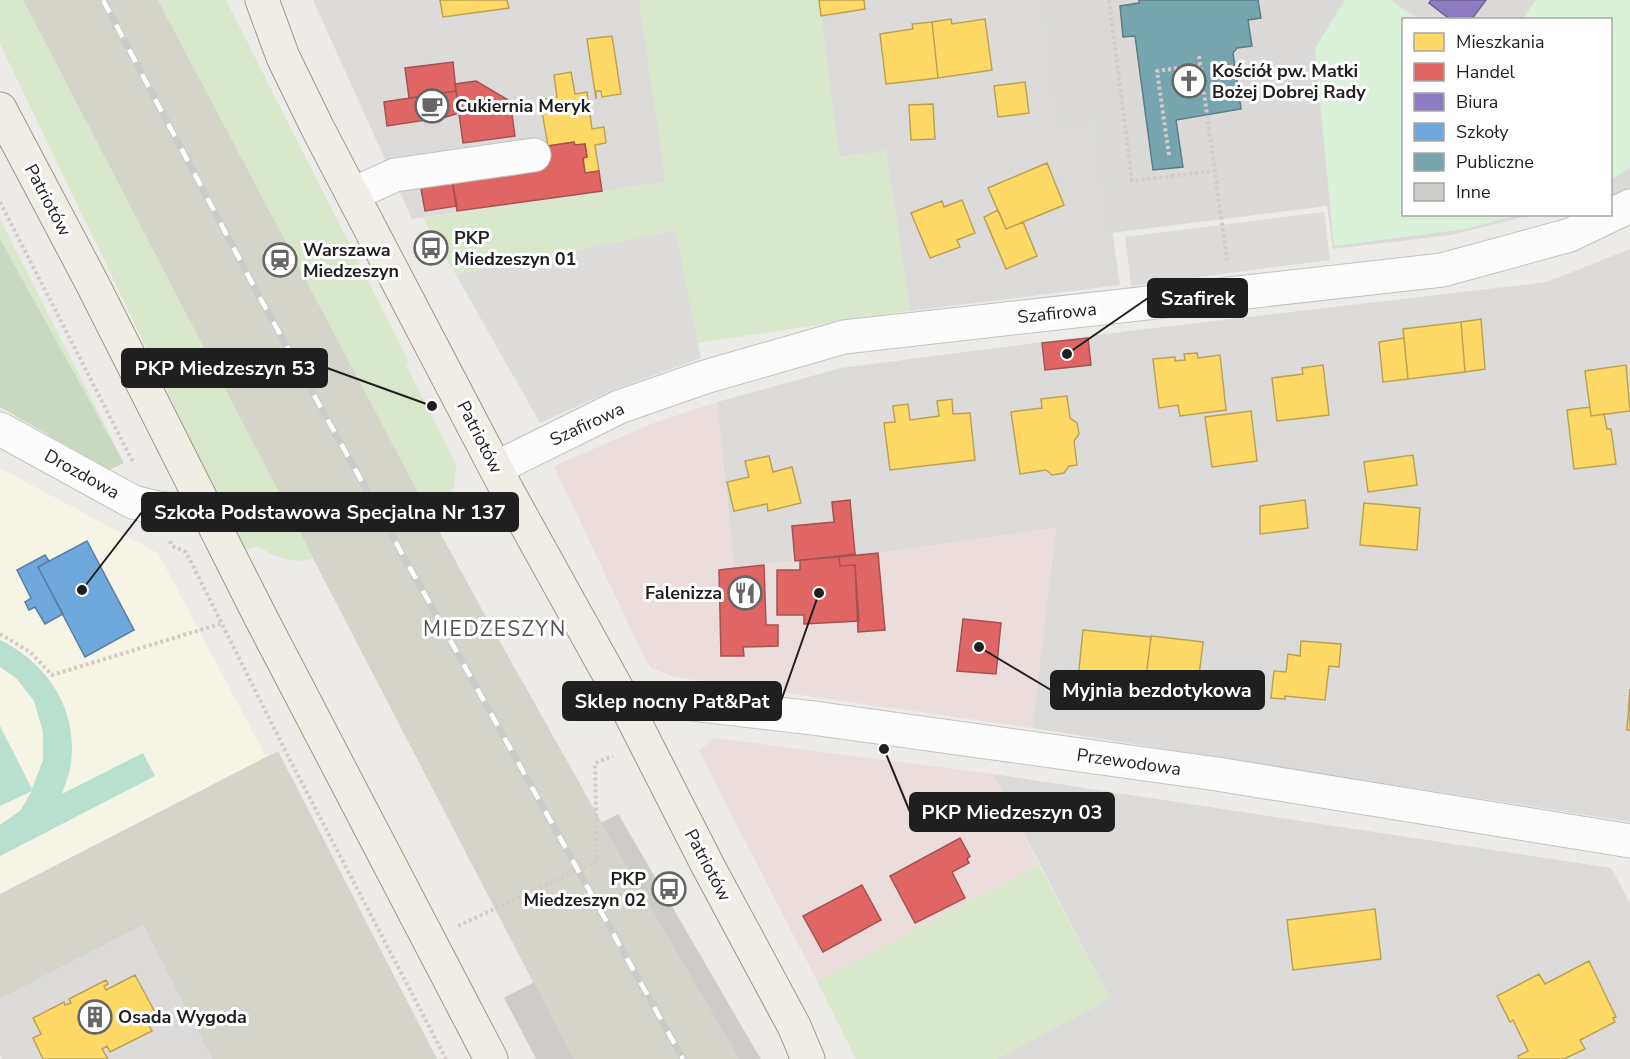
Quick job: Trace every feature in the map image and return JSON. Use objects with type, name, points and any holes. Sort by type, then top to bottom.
[{"type":"main road","name":"Patriotów","points":[[262,0],[283,57],[317,127],[496,468],[626,705],[708,866],[794,1026],[808,1059]]},
{"type":"main road","name":"Patriotów","points":[[0,109],[92,283],[201,502],[491,1059]]},
{"type":"main road","name":"Patriotów","points":[[794,1026],[817,1059]]},
{"type":"street","points":[[353,194],[395,175],[534,155]]},
{"type":"street","name":"Szafirowa","points":[[1612,215],[1630,207]]},
{"type":"street","name":"Szafirowa","points":[[496,468],[619,407],[705,377],[844,337],[1442,270],[1570,235],[1611,216]]},
{"type":"street","name":"Drozdowa","points":[[0,429],[133,502],[155,508],[186,509],[201,502]]},
{"type":"street","name":"Przewodowa","points":[[626,705],[648,702],[684,703],[825,720],[1216,774],[1630,841]]},
{"type":"path","points":[[1109,0],[1132,181],[1214,171]]},
{"type":"path","points":[[1199,56],[1221,219]]},
{"type":"path","points":[[1169,154],[1157,71],[1200,65]]},
{"type":"path","points":[[0,202],[139,473]]},
{"type":"path","points":[[155,508],[172,546],[186,552],[220,624],[446,1059]]},
{"type":"path","points":[[0,634],[30,652],[52,675],[220,624]]},
{"type":"path","points":[[449,930],[597,861],[595,763],[613,756]]},
{"type":"shaded area","points":[[23,0],[158,0],[485,615],[602,823],[741,1059],[573,1059]]},
{"type":"shaded area","points":[[313,0],[639,0],[666,182],[412,219]]},
{"type":"shaded area","points":[[819,0],[1042,0],[1058,127],[1096,120],[1120,285],[910,311],[886,151],[839,157]]},
{"type":"shaded area","points":[[1042,0],[1630,0],[1630,191],[1612,202],[1612,18],[1402,18],[1402,216],[1527,216],[1451,235],[1333,249],[1327,206],[1111,233],[1096,120],[1058,128]]},
{"type":"shaded area","points":[[1324,212],[1330,260],[1131,286],[1125,237]]},
{"type":"shaded area","points":[[675,230],[701,358],[613,390],[540,423],[456,275]]},
{"type":"shaded area","points":[[1630,249],[1630,822],[1032,728],[1056,528],[878,553],[734,567],[717,402],[841,368],[1129,331],[1547,282]]},
{"type":"shaded area","points":[[717,402],[734,567],[878,553],[1056,528],[1032,728],[674,677],[651,668],[554,466],[654,423]]},
{"type":"shaded area","points":[[0,468],[158,553],[266,757],[0,894]]},
{"type":"shaded area","points":[[714,738],[993,774],[1039,865],[817,981],[699,751]]},
{"type":"shaded area","points":[[278,751],[437,1059],[212,1059],[143,925],[0,999],[0,894]]},
{"type":"shaded area","points":[[993,774],[1611,868],[1630,903],[1630,1059],[996,1059],[1110,999]]},
{"type":"shaded area","points":[[143,925],[212,1059],[2,1059],[0,1055],[0,999]]},
{"type":"green space","points":[[0,0],[23,0],[313,558],[299,561],[271,554],[258,546],[246,549],[197,453],[0,44]]},
{"type":"green space","points":[[158,0],[226,0],[409,362],[406,365],[456,464],[454,487],[450,495],[425,505]]},
{"type":"green space","points":[[639,0],[819,0],[839,157],[886,151],[910,311],[698,343],[674,230],[456,275],[423,218],[666,182]]},
{"type":"green space","points":[[1345,0],[1391,0],[1417,18],[1402,18],[1402,216],[1513,216],[1466,229],[1334,246],[1315,48]]},
{"type":"green space","points":[[1536,0],[1630,0],[1630,168],[1612,179],[1612,18],[1523,18]]},
{"type":"green space","points":[[0,219],[124,463],[0,239]]},
{"type":"green space","points":[[0,239],[124,463],[109,470],[0,407]]},
{"type":"green space","points":[[0,640],[32,661],[56,690],[64,707],[70,725],[72,743],[69,775],[62,794],[143,753],[155,776],[0,856],[0,825],[20,811],[32,791],[0,806],[0,726],[32,789],[43,760],[43,732],[34,701],[17,679],[0,667]]},
{"type":"green space","points":[[1039,865],[1110,999],[996,1059],[856,1059],[817,981]]},
{"type":"building: Mieszkania","points":[[440,0],[507,0],[509,8],[443,17]]},
{"type":"building: Mieszkania","points":[[819,0],[864,0],[865,9],[821,16]]},
{"type":"building: Mieszkania","points":[[951,19],[952,24],[985,19],[992,70],[938,78],[932,22]]},
{"type":"building: Mieszkania","points":[[932,22],[938,78],[886,84],[880,34],[913,29],[912,24]]},
{"type":"building: Mieszkania","points":[[612,36],[621,94],[602,97],[601,91],[596,91],[596,99],[587,39]]},
{"type":"building: Mieszkania","points":[[571,72],[575,94],[587,92],[592,129],[604,127],[606,143],[595,145],[599,171],[585,173],[583,158],[587,157],[585,144],[575,145],[574,142],[548,146],[540,100],[557,97],[554,75]]},
{"type":"building: Mieszkania","points":[[1025,82],[1029,113],[998,117],[994,86]]},
{"type":"building: Mieszkania","points":[[933,104],[935,139],[911,140],[909,105]]},
{"type":"building: Mieszkania","points":[[1047,163],[1064,205],[1006,229],[988,188]]},
{"type":"building: Mieszkania","points":[[962,200],[975,233],[957,240],[960,247],[930,258],[911,213],[942,201],[944,207]]},
{"type":"building: Mieszkania","points":[[998,210],[1006,229],[1023,222],[1037,256],[1006,269],[984,217]]},
{"type":"building: Mieszkania","points":[[1481,319],[1485,369],[1465,372],[1461,322]]},
{"type":"building: Mieszkania","points":[[1461,322],[1465,372],[1408,379],[1403,329]]},
{"type":"building: Mieszkania","points":[[1404,338],[1408,379],[1383,382],[1379,342]]},
{"type":"building: Mieszkania","points":[[1197,353],[1198,358],[1220,355],[1226,410],[1180,416],[1178,405],[1159,408],[1153,359],[1175,357],[1175,361],[1185,360],[1184,354]]},
{"type":"building: Mieszkania","points":[[1323,365],[1329,415],[1277,421],[1272,378],[1303,374],[1302,368]]},
{"type":"building: Mieszkania","points":[[1626,365],[1630,411],[1591,416],[1585,371]]},
{"type":"building: Mieszkania","points":[[1067,396],[1070,418],[1077,423],[1079,434],[1074,441],[1077,465],[1069,466],[1064,473],[1052,475],[1046,470],[1020,474],[1011,412],[1042,408],[1041,399]]},
{"type":"building: Mieszkania","points":[[952,399],[953,414],[970,413],[975,460],[890,470],[884,423],[895,422],[893,406],[908,404],[910,420],[939,416],[937,401]]},
{"type":"building: Mieszkania","points":[[1590,407],[1591,416],[1604,414],[1607,429],[1611,429],[1616,464],[1574,469],[1567,410]]},
{"type":"building: Mieszkania","points":[[1251,411],[1257,461],[1212,467],[1205,417]]},
{"type":"building: Mieszkania","points":[[1413,455],[1417,485],[1368,492],[1364,462]]},
{"type":"building: Mieszkania","points":[[769,456],[773,472],[792,467],[801,503],[768,511],[767,504],[734,511],[727,482],[749,477],[745,461]]},
{"type":"building: Mieszkania","points":[[1305,500],[1308,528],[1260,534],[1260,506]]},
{"type":"building: Mieszkania","points":[[1364,503],[1420,508],[1417,550],[1360,545]]},
{"type":"building: Mieszkania","points":[[1083,630],[1151,637],[1145,685],[1078,679]]},
{"type":"building: Mieszkania","points":[[1151,636],[1203,642],[1197,693],[1145,687]]},
{"type":"building: Mieszkania","points":[[1301,641],[1341,644],[1339,667],[1329,666],[1325,700],[1285,696],[1285,699],[1271,698],[1274,671],[1286,672],[1288,654],[1300,656]]},
{"type":"building: Mieszkania","points":[[1630,689],[1630,730],[1627,730]]},
{"type":"building: Mieszkania","points":[[1375,909],[1381,959],[1293,970],[1287,920]]},
{"type":"building: Mieszkania","points":[[1589,961],[1616,1017],[1613,1018],[1615,1022],[1580,1040],[1585,1049],[1564,1059],[1519,1059],[1518,1056],[1528,1051],[1513,1020],[1510,1022],[1497,996],[1539,974],[1545,984]]},
{"type":"building: Mieszkania","name":"Osada Wygoda","points":[[135,975],[157,1016],[147,1022],[152,1031],[110,1052],[107,1046],[102,1049],[108,1059],[43,1059],[33,1038],[41,1034],[33,1018],[64,1002],[65,1005],[71,1003],[69,999],[106,980],[108,984],[104,986],[106,990]]},
{"type":"building: Handel","points":[[453,62],[456,91],[409,98],[405,68]]},
{"type":"building: Handel","points":[[476,81],[510,101],[515,136],[463,143],[455,84]]},
{"type":"building: Handel","points":[[456,91],[459,113],[387,126],[384,102]]},
{"type":"building: Handel","points":[[574,142],[575,145],[585,144],[587,157],[583,158],[585,173],[599,171],[602,191],[457,211],[451,175],[548,153],[548,146]]},
{"type":"building: Handel","points":[[451,175],[457,206],[425,211],[420,183]]},
{"type":"building: Handel","points":[[1088,338],[1091,365],[1045,370],[1042,343]]},
{"type":"building: Handel","points":[[850,500],[855,554],[795,561],[792,526],[834,522],[832,502]]},
{"type":"building: Handel","points":[[878,553],[885,630],[858,632],[855,565],[840,566],[839,557]]},
{"type":"building: Handel","points":[[839,557],[840,566],[855,565],[859,621],[804,624],[804,615],[777,615],[777,570],[800,570],[800,560]]},
{"type":"building: Handel","points":[[764,565],[766,625],[778,625],[778,646],[743,647],[744,656],[721,656],[719,570]]},
{"type":"building: Handel","points":[[963,619],[1001,623],[996,674],[957,671]]},
{"type":"building: Handel","points":[[960,838],[970,856],[967,859],[969,863],[952,872],[965,898],[915,923],[890,876]]},
{"type":"building: Handel","points":[[862,885],[881,920],[823,952],[803,916]]},
{"type":"building: Biura","points":[[1431,0],[1486,0],[1472,18],[1448,18],[1429,3]]},
{"type":"building: Szkoły","points":[[87,541],[134,630],[85,657],[38,567]]},
{"type":"building: Szkoły","points":[[45,555],[49,561],[38,567],[63,614],[45,624],[35,607],[29,610],[25,602],[31,598],[17,570]]},
{"type":"building: Publiczne","name":"Kościół pw. Matki Bożej Dobrej Rady","points":[[1139,0],[1258,0],[1261,18],[1248,20],[1252,46],[1237,48],[1233,53],[1241,109],[1176,120],[1183,167],[1153,170],[1135,36],[1123,37],[1120,6],[1139,3]]},
{"type":"building: Inne","points":[[618,815],[760,1059],[740,1059],[602,823]]},
{"type":"building: Inne","points":[[534,983],[573,1059],[537,1059],[505,998]]},
{"type":"railway","points":[[103,0],[260,298],[683,1059]]},
{"type":"place","name":"Kościół pw. Matki Bożej Dobrej Rady","points":[[1189,81]]},
{"type":"place","name":"Cukiernia Meryk","points":[[432,106]]},
{"type":"place","name":"PKP Miedzeszyn 01","points":[[431,248]]},
{"type":"place","name":"Warszawa Miedzeszyn","points":[[280,260]]},
{"type":"place","name":"Szafirek","points":[[1067,354]]},
{"type":"place","name":"PKP Miedzeszyn 53","points":[[432,406]]},
{"type":"place","name":"Szkoła Podstawowa Specjalna Nr 137","points":[[82,590]]},
{"type":"place","name":"Falenizza","points":[[745,593]]},
{"type":"place","name":"Sklep nocny Pat&Pat","points":[[819,593]]},
{"type":"place","name":"Myjnia bezdotykowa","points":[[979,647]]},
{"type":"place","name":"PKP Miedzeszyn 03","points":[[884,749]]},
{"type":"place","name":"PKP Miedzeszyn 02","points":[[669,889]]},
{"type":"place","name":"Osada Wygoda","points":[[95,1017]]},
{"type":"district","name":"MIEDZESZYN","points":[[495,629]]}]
